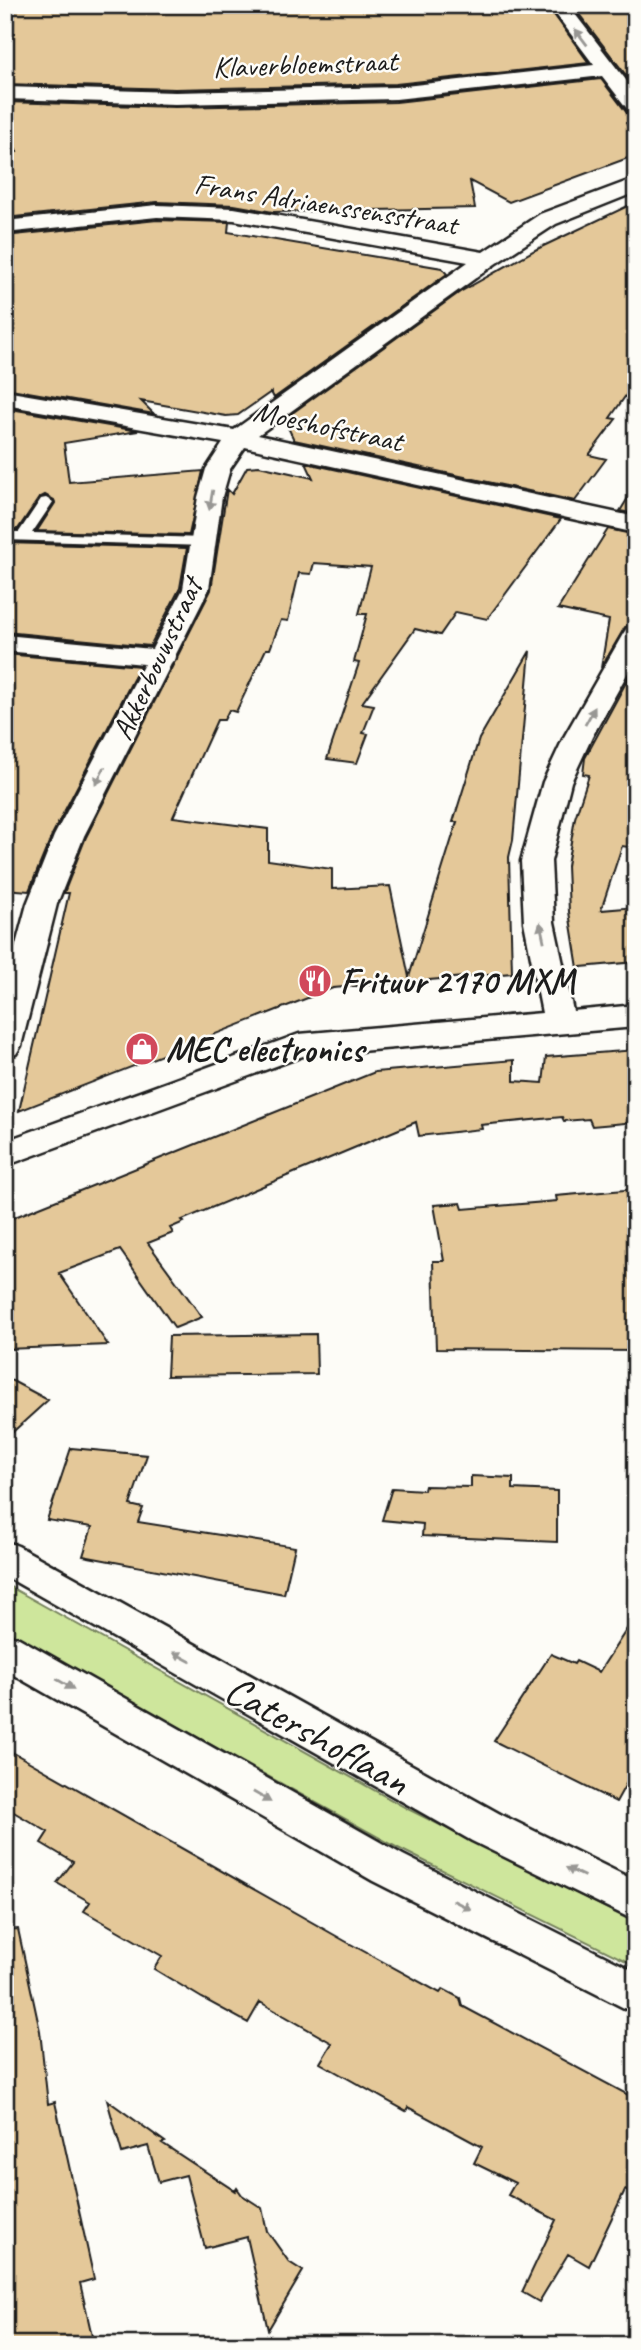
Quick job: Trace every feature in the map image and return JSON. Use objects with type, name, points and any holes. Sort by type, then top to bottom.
[{"type":"street","points":[[558,5],[636,107]]},
{"type":"street","name":"Klaverbloemstraat","points":[[5,93],[174,98],[396,93],[606,70]]},
{"type":"street","name":"Frans Adriaenssensstraat","points":[[5,227],[157,211],[234,214],[487,259],[548,219],[636,184]]},
{"type":"street","name":"Frans Adriaenssensstraat","points":[[429,236],[477,235],[508,246]]},
{"type":"street","name":"Akkerbouwstraat","points":[[5,1046],[42,904],[69,836],[163,658],[196,589],[210,497],[218,469],[237,438],[487,259]]},
{"type":"street","name":"Moeshofstraat","points":[[5,398],[237,438],[636,525]]},
{"type":"street","points":[[560,1023],[539,922],[536,861],[557,782],[578,737],[636,634]]},
{"type":"street","points":[[5,643],[163,658]]},
{"type":"street","points":[[6,1153],[299,1045],[636,1016]]},
{"type":"street","name":"Catershoflaan","points":[[5,1557],[487,1828],[636,1902]]},
{"type":"street","points":[[5,1650],[388,1868],[636,1994]]},
{"type":"lane","points":[[23,537],[46,502]]},
{"type":"lane","points":[[5,536],[205,542]]},
{"type":"green space","points":[[5,1584],[408,1809],[636,1923],[636,1966],[396,1847],[5,1631]]},
{"type":"building","points":[[5,5],[547,5],[589,63],[396,84],[175,89],[5,84]]},
{"type":"building","points":[[572,5],[628,5],[629,23],[636,22],[636,88]]},
{"type":"building","points":[[601,79],[627,113],[636,115],[636,122],[626,123],[636,136],[636,155],[509,202],[470,181],[475,208],[273,212],[234,205],[157,202],[5,218],[5,156],[17,152],[14,146],[5,145],[5,102],[175,107],[396,102]]},
{"type":"building","points":[[636,202],[636,381],[610,418],[616,419],[589,455],[606,459],[575,501],[294,440],[284,419],[460,292],[535,250]]},
{"type":"building","points":[[157,220],[229,222],[228,232],[442,268],[447,274],[274,398],[271,392],[238,415],[226,416],[141,401],[154,414],[5,388],[5,236]]},
{"type":"building","points":[[5,408],[138,431],[64,443],[69,482],[203,471],[189,535],[37,531],[55,503],[45,495],[39,498],[18,529],[5,529]]},
{"type":"building","points":[[306,463],[561,519],[487,619],[456,612],[440,635],[415,629],[362,703],[374,705],[363,733],[368,734],[357,763],[327,759],[359,663],[354,662],[367,614],[359,614],[371,567],[314,563],[311,574],[299,573],[288,621],[281,620],[270,649],[266,649],[236,712],[229,710],[224,720],[217,720],[173,817],[268,829],[268,860],[332,869],[332,889],[390,886],[409,977],[457,822],[453,822],[479,739],[530,651],[513,840],[509,857],[512,973],[333,988],[19,1111],[69,893],[64,893],[86,837],[211,590],[227,489],[232,494],[247,467],[259,466],[313,478]]},
{"type":"building","points":[[636,485],[636,514],[620,511]]},
{"type":"building","points":[[608,529],[636,535],[636,624],[625,627],[601,668],[609,620],[558,609]]},
{"type":"building","points":[[5,543],[187,548],[180,588],[150,646],[5,632]]},
{"type":"building","points":[[5,654],[140,666],[52,835],[29,891],[5,889]]},
{"type":"building","points":[[636,664],[636,848],[622,846],[601,910],[636,907],[636,962],[581,967],[579,974],[569,912],[567,866],[575,818],[589,775],[583,774],[585,758]]},
{"type":"building","points":[[636,1050],[636,1122],[592,1126],[589,1119],[564,1121],[562,1117],[481,1125],[482,1129],[419,1136],[416,1122],[182,1220],[184,1222],[170,1228],[173,1233],[148,1243],[202,1317],[175,1328],[120,1250],[59,1273],[108,1345],[5,1349],[5,1221],[375,1072],[514,1060],[514,1081],[543,1083],[546,1057]]},
{"type":"building","points":[[636,1189],[636,1351],[436,1349],[433,1261],[444,1261],[434,1205],[461,1203],[463,1209],[557,1201],[556,1196]]},
{"type":"building","points":[[316,1334],[317,1374],[167,1376],[169,1336]]},
{"type":"building","points":[[5,1377],[48,1400],[5,1439]]},
{"type":"building","points":[[71,1448],[147,1455],[130,1505],[143,1508],[138,1522],[295,1547],[284,1594],[83,1556],[92,1527],[47,1520]]},
{"type":"building","points":[[471,1476],[513,1478],[513,1489],[557,1491],[557,1542],[422,1536],[423,1524],[382,1520],[392,1488],[424,1490],[425,1486],[471,1487]]},
{"type":"building","points":[[636,1615],[636,1766],[616,1802],[494,1741],[551,1654],[574,1664],[576,1661],[599,1672]]},
{"type":"building","points":[[5,1748],[345,1941],[440,1993],[443,1989],[460,1998],[462,2006],[636,2099],[636,2196],[625,2190],[589,2266],[568,2254],[539,2302],[522,2292],[556,2220],[508,2195],[515,2183],[474,2163],[482,2147],[408,2107],[406,2111],[320,2063],[332,2043],[260,2002],[248,2023],[202,1998],[154,1969],[162,1956],[84,1911],[90,1902],[57,1883],[73,1862],[41,1843],[48,1832],[5,1807]]},
{"type":"building","points":[[18,1929],[40,2031],[48,2104],[55,2102],[94,2279],[80,2283],[94,2345],[5,2345],[5,1930]]},
{"type":"building","points":[[107,2100],[165,2142],[162,2143],[235,2191],[237,2188],[242,2195],[262,2208],[267,2231],[289,2262],[303,2271],[268,2330],[247,2237],[205,2248],[186,2175],[159,2182],[148,2146],[122,2153]]},
{"type":"place","name":"Frituur 2170 MXM","points":[[315,981]]},
{"type":"place","name":"MEC electronics","points":[[142,1049]]}]
